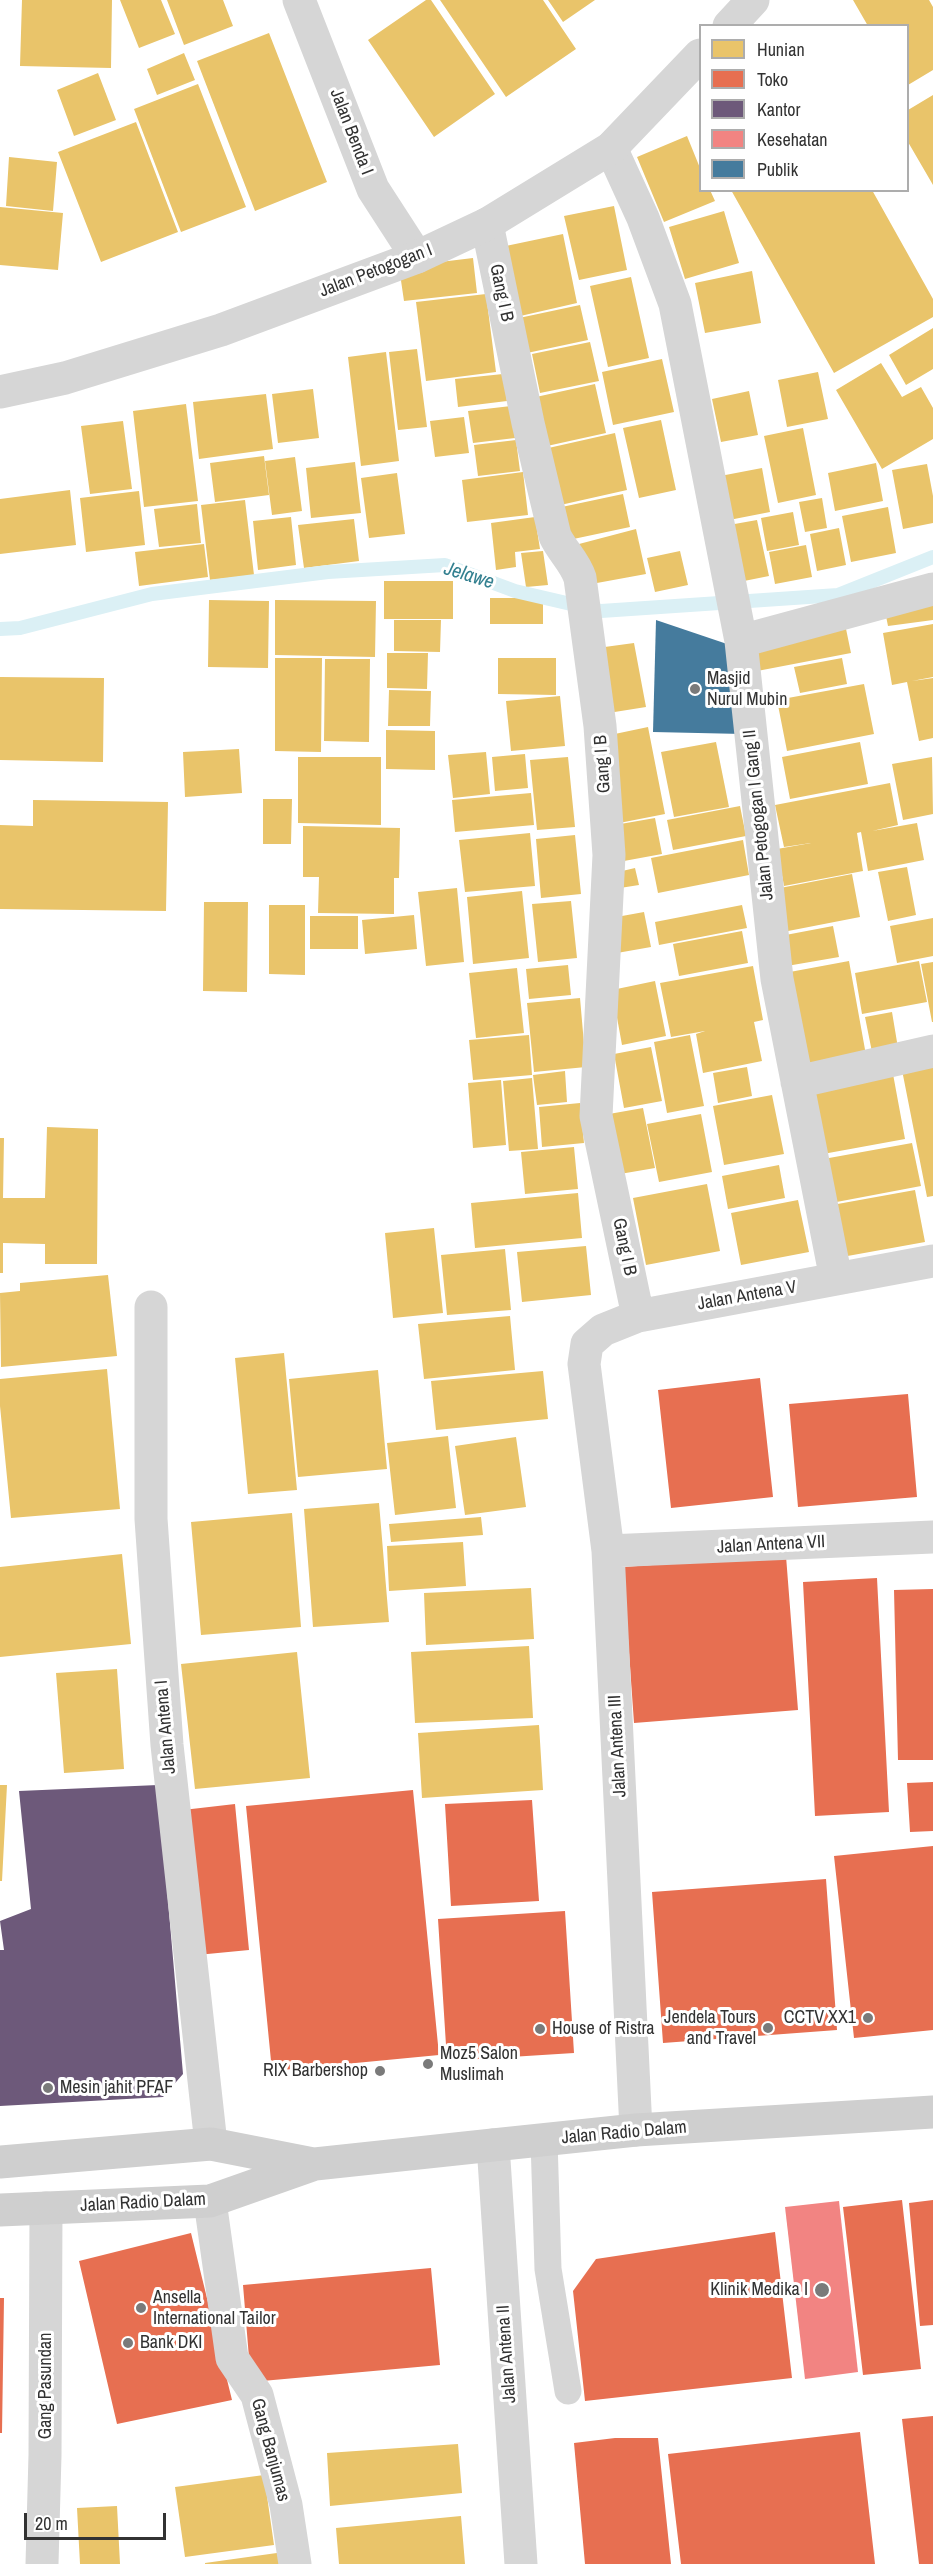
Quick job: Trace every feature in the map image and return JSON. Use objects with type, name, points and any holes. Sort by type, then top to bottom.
[{"type":"main road","name":"Jalan Radio Dalam","points":[[0,2210],[210,2201],[315,2164],[493,2145],[636,2130],[933,2112]]},
{"type":"main road","name":"Jalan Radio Dalam","points":[[0,2162],[211,2144],[315,2164]]},
{"type":"street","name":"Jalan Benda I","points":[[299,0],[373,189],[417,257]]},
{"type":"street","points":[[731,24],[753,0]]},
{"type":"street","name":"Jalan Petogogan I","points":[[0,392],[65,378],[221,330],[417,257],[486,224],[611,148],[699,56]]},
{"type":"street","name":"Jalan Petogogan I Gang II","points":[[611,148],[643,218],[675,304],[738,629],[777,979],[836,1279]]},
{"type":"street","name":"Gang I B","points":[[486,224],[528,423],[555,536],[560,548],[578,569],[580,578],[600,726],[609,855],[596,1116],[638,1316]]},
{"type":"street","points":[[738,629],[933,590]]},
{"type":"street","points":[[797,1082],[933,1051]]},
{"type":"street","name":"Jalan Antena V","points":[[584,1364],[587,1344],[603,1330],[638,1316],[933,1261]]},
{"type":"street","name":"Jalan Antena I","points":[[151,1307],[151,1519],[166,1745],[211,2144]]},
{"type":"street","name":"Jalan Antena III","points":[[584,1364],[608,1551],[636,2130]]},
{"type":"street","name":"Jalan Antena VII","points":[[608,1551],[933,1538]]},
{"type":"street","name":"Jalan Antena II","points":[[493,2145],[521,2564]]},
{"type":"street","name":"Gang Banjumas","points":[[210,2201],[232,2358],[257,2395],[286,2505],[295,2564]]},
{"type":"street","name":"Gang Pasundan","points":[[42,2564],[46,2208]]},
{"type":"lane","points":[[544,2140],[548,2269],[568,2391]]},
{"type":"building: Hunian","points":[[22,0],[112,0],[111,68],[20,66]]},
{"type":"building: Hunian","points":[[120,0],[161,0],[175,34],[139,48]]},
{"type":"building: Hunian","points":[[167,0],[223,0],[233,26],[184,45]]},
{"type":"building: Hunian","points":[[426,0],[431,0],[495,94],[434,137],[368,40]]},
{"type":"building: Hunian","points":[[440,0],[543,0],[576,49],[506,97]]},
{"type":"building: Hunian","points":[[548,0],[595,0],[563,22]]},
{"type":"building: Hunian","points":[[853,0],[929,0],[933,7],[933,70],[909,84],[909,24],[867,24]]},
{"type":"building: Hunian","points":[[269,33],[327,182],[255,211],[197,61]]},
{"type":"building: Hunian","points":[[184,53],[195,80],[157,95],[147,69]]},
{"type":"building: Hunian","points":[[98,73],[116,120],[74,136],[57,90]]},
{"type":"building: Hunian","points":[[198,84],[246,207],[181,232],[134,109]]},
{"type":"building: Hunian","points":[[933,95],[933,185],[909,144],[909,109]]},
{"type":"building: Hunian","points":[[136,122],[178,232],[101,262],[58,152]]},
{"type":"building: Hunian","points":[[687,136],[699,166],[699,192],[711,192],[715,201],[664,222],[637,157]]},
{"type":"building: Hunian","points":[[9,157],[57,162],[53,211],[6,206]]},
{"type":"building: Hunian","points":[[732,192],[873,192],[933,299],[933,317],[834,373]]},
{"type":"building: Hunian","points":[[614,206],[627,270],[579,280],[564,216]]},
{"type":"building: Hunian","points":[[0,207],[63,213],[58,270],[0,265]]},
{"type":"building: Hunian","points":[[724,211],[739,263],[685,279],[669,227]]},
{"type":"building: Hunian","points":[[563,234],[577,303],[516,317],[501,247]]},
{"type":"building: Hunian","points":[[473,258],[477,293],[404,301],[399,267]]},
{"type":"building: Hunian","points":[[752,271],[761,323],[705,333],[695,283]]},
{"type":"building: Hunian","points":[[631,277],[649,358],[608,367],[590,286]]},
{"type":"building: Hunian","points":[[486,294],[496,372],[426,381],[416,302]]},
{"type":"building: Hunian","points":[[580,305],[588,340],[527,353],[519,318]]},
{"type":"building: Hunian","points":[[933,328],[933,369],[906,385],[889,355]]},
{"type":"building: Hunian","points":[[590,342],[599,381],[540,393],[532,354]]},
{"type":"building: Hunian","points":[[417,349],[427,427],[398,430],[389,352]]},
{"type":"building: Hunian","points":[[386,352],[399,461],[361,466],[348,357]]},
{"type":"building: Hunian","points":[[662,359],[674,412],[613,425],[602,372]]},
{"type":"building: Hunian","points":[[881,363],[902,397],[921,387],[933,408],[933,439],[882,469],[836,390]]},
{"type":"building: Hunian","points":[[818,372],[828,419],[787,427],[778,380]]},
{"type":"building: Hunian","points":[[503,374],[507,401],[458,407],[455,379]]},
{"type":"building: Hunian","points":[[595,384],[606,433],[547,446],[536,397]]},
{"type":"building: Hunian","points":[[313,389],[319,438],[278,443],[272,394]]},
{"type":"building: Hunian","points":[[749,391],[758,435],[721,442],[712,399]]},
{"type":"building: Hunian","points":[[266,394],[273,449],[199,459],[193,402]]},
{"type":"building: Hunian","points":[[186,404],[198,501],[144,507],[133,411]]},
{"type":"building: Hunian","points":[[511,406],[515,438],[473,443],[468,411]]},
{"type":"building: Hunian","points":[[464,417],[469,453],[435,457],[430,421]]},
{"type":"building: Hunian","points":[[661,420],[676,490],[639,498],[623,428]]},
{"type":"building: Hunian","points":[[123,421],[132,489],[90,494],[81,426]]},
{"type":"building: Hunian","points":[[803,428],[816,495],[778,503],[764,436]]},
{"type":"building: Hunian","points":[[615,433],[627,490],[556,506],[544,449]]},
{"type":"building: Hunian","points":[[516,440],[520,471],[478,476],[474,445]]},
{"type":"building: Hunian","points":[[264,456],[269,495],[215,502],[210,463]]},
{"type":"building: Hunian","points":[[295,457],[302,511],[272,515],[265,461]]},
{"type":"building: Hunian","points":[[355,462],[361,513],[311,518],[306,468]]},
{"type":"building: Hunian","points":[[876,463],[883,501],[835,511],[828,473]]},
{"type":"building: Hunian","points":[[927,464],[933,496],[933,523],[903,529],[892,470]]},
{"type":"building: Hunian","points":[[762,468],[770,512],[724,521],[715,477]]},
{"type":"building: Hunian","points":[[523,472],[528,515],[467,522],[462,480]]},
{"type":"building: Hunian","points":[[397,473],[405,534],[369,538],[361,478]]},
{"type":"building: Hunian","points":[[70,490],[76,545],[0,554],[0,499]]},
{"type":"building: Hunian","points":[[139,491],[145,545],[86,552],[80,498]]},
{"type":"building: Hunian","points":[[623,494],[630,527],[564,541],[557,508]]},
{"type":"building: Hunian","points":[[822,498],[827,528],[805,532],[799,502]]},
{"type":"building: Hunian","points":[[245,500],[254,575],[210,580],[201,505]]},
{"type":"building: Hunian","points":[[197,504],[201,543],[159,547],[154,509]]},
{"type":"building: Hunian","points":[[888,507],[896,553],[851,562],[842,516]]},
{"type":"building: Hunian","points":[[793,512],[799,545],[767,551],[761,518]]},
{"type":"building: Hunian","points":[[291,517],[296,565],[258,570],[253,521]]},
{"type":"building: Hunian","points":[[535,517],[540,549],[515,552],[516,567],[496,570],[491,523]]},
{"type":"building: Hunian","points":[[354,519],[359,561],[304,568],[298,525]]},
{"type":"building: Hunian","points":[[757,520],[769,576],[739,582],[729,525]]},
{"type":"building: Hunian","points":[[839,528],[846,565],[817,571],[810,534]]},
{"type":"building: Hunian","points":[[636,529],[646,574],[586,585],[579,544]]},
{"type":"building: Hunian","points":[[204,544],[208,577],[139,586],[135,552]]},
{"type":"building: Hunian","points":[[806,545],[812,577],[775,584],[769,552]]},
{"type":"building: Hunian","points":[[543,551],[548,585],[526,587],[521,553]]},
{"type":"building: Hunian","points":[[680,551],[688,585],[655,592],[647,558]]},
{"type":"building: Hunian","points":[[384,581],[453,581],[453,619],[384,619]]},
{"type":"building: Hunian","points":[[490,598],[543,598],[543,624],[490,624]]},
{"type":"building: Hunian","points":[[209,600],[269,601],[268,668],[208,667]]},
{"type":"building: Hunian","points":[[275,600],[376,601],[375,657],[275,655]]},
{"type":"building: Hunian","points":[[933,603],[933,620],[888,626],[886,616]]},
{"type":"building: Hunian","points":[[394,620],[441,620],[440,652],[394,651]]},
{"type":"building: Hunian","points":[[845,624],[851,653],[752,672],[746,643]]},
{"type":"building: Hunian","points":[[933,624],[933,677],[912,681],[933,678],[933,738],[919,741],[907,682],[892,685],[883,633]]},
{"type":"building: Hunian","points":[[634,643],[646,707],[602,714],[590,649]]},
{"type":"building: Hunian","points":[[387,653],[428,653],[427,689],[387,688]]},
{"type":"building: Hunian","points":[[275,658],[322,658],[321,752],[275,751]]},
{"type":"building: Hunian","points":[[498,658],[556,658],[556,695],[498,694]]},
{"type":"building: Hunian","points":[[842,658],[847,684],[800,693],[794,667]]},
{"type":"building: Hunian","points":[[325,659],[370,659],[369,742],[324,741]]},
{"type":"building: Hunian","points":[[0,677],[104,678],[103,762],[0,760]]},
{"type":"building: Hunian","points":[[864,684],[874,734],[787,751],[777,700]]},
{"type":"building: Hunian","points":[[389,690],[431,691],[430,726],[388,726]]},
{"type":"building: Hunian","points":[[560,696],[565,746],[511,751],[506,701]]},
{"type":"building: Hunian","points":[[648,727],[665,814],[609,825],[610,735]]},
{"type":"building: Hunian","points":[[386,730],[435,731],[435,770],[386,769]]},
{"type":"building: Hunian","points":[[716,742],[729,807],[674,817],[661,752]]},
{"type":"building: Hunian","points":[[860,742],[868,784],[790,799],[782,757]]},
{"type":"building: Hunian","points":[[239,749],[242,793],[185,797],[183,752]]},
{"type":"building: Hunian","points":[[486,752],[490,794],[453,798],[448,755]]},
{"type":"building: Hunian","points":[[525,754],[528,788],[495,791],[492,757]]},
{"type":"building: Hunian","points":[[298,757],[381,757],[381,825],[298,823]]},
{"type":"building: Hunian","points":[[568,757],[575,827],[537,830],[530,760]]},
{"type":"building: Hunian","points":[[932,757],[933,814],[903,820],[892,764]]},
{"type":"building: Hunian","points":[[890,783],[898,825],[872,831],[917,823],[924,860],[868,871],[861,832],[857,833],[863,871],[784,886],[777,849],[811,843],[784,847],[775,805]]},
{"type":"building: Hunian","points":[[531,793],[534,825],[455,832],[452,800]]},
{"type":"building: Hunian","points":[[263,799],[292,799],[291,844],[263,844]]},
{"type":"building: Hunian","points":[[33,800],[168,802],[166,911],[0,909],[0,825],[33,826]]},
{"type":"building: Hunian","points":[[740,806],[746,836],[673,850],[667,820]]},
{"type":"building: Hunian","points":[[655,818],[662,854],[613,863],[609,826]]},
{"type":"building: Hunian","points":[[303,826],[400,828],[399,878],[394,878],[394,914],[318,913],[319,877],[303,877]]},
{"type":"building: Hunian","points":[[530,833],[535,886],[465,892],[459,840]]},
{"type":"building: Hunian","points":[[575,835],[581,894],[541,898],[536,839]]},
{"type":"building: Hunian","points":[[743,840],[749,875],[658,893],[651,858]]},
{"type":"building: Hunian","points":[[907,867],[916,915],[888,921],[878,872]]},
{"type":"building: Hunian","points":[[635,868],[639,885],[620,888],[618,872]]},
{"type":"building: Hunian","points":[[852,874],[860,917],[783,932],[775,889]]},
{"type":"building: Hunian","points":[[457,888],[464,962],[426,966],[418,892]]},
{"type":"building: Hunian","points":[[522,891],[529,958],[473,964],[467,897]]},
{"type":"building: Hunian","points":[[571,901],[577,958],[538,962],[532,904]]},
{"type":"building: Hunian","points":[[204,902],[248,902],[247,992],[203,991]]},
{"type":"building: Hunian","points":[[269,905],[305,905],[305,975],[269,974]]},
{"type":"building: Hunian","points":[[742,905],[747,928],[659,945],[655,922]]},
{"type":"building: Hunian","points":[[644,912],[651,947],[617,953],[611,918]]},
{"type":"building: Hunian","points":[[414,915],[417,949],[365,954],[362,920]]},
{"type":"building: Hunian","points":[[310,916],[358,916],[358,949],[310,949]]},
{"type":"building: Hunian","points":[[933,918],[933,956],[897,963],[890,926]]},
{"type":"building: Hunian","points":[[833,926],[839,957],[781,967],[775,937]]},
{"type":"building: Hunian","points":[[742,931],[748,963],[679,976],[673,944]]},
{"type":"building: Hunian","points":[[849,961],[866,1055],[798,1068],[779,974]]},
{"type":"building: Hunian","points":[[919,961],[927,1002],[862,1014],[855,973]]},
{"type":"building: Hunian","points":[[933,962],[933,1022],[932,1022],[921,964]]},
{"type":"building: Hunian","points":[[568,965],[571,995],[529,999],[526,969]]},
{"type":"building: Hunian","points":[[753,966],[763,1020],[754,1022],[762,1061],[703,1073],[696,1034],[705,1031],[671,1037],[660,983]]},
{"type":"building: Hunian","points":[[517,968],[524,1033],[476,1038],[469,973]]},
{"type":"building: Hunian","points":[[655,981],[666,1036],[622,1045],[612,990]]},
{"type":"building: Hunian","points":[[580,998],[586,1067],[534,1072],[527,1003]]},
{"type":"building: Hunian","points":[[892,1012],[898,1048],[872,1052],[865,1017]]},
{"type":"building: Hunian","points":[[529,1035],[532,1075],[473,1080],[469,1040]]},
{"type":"building: Hunian","points":[[690,1035],[704,1106],[667,1113],[654,1042]]},
{"type":"building: Hunian","points":[[651,1047],[662,1101],[624,1108],[614,1054]]},
{"type":"building: Hunian","points":[[933,1064],[933,1196],[927,1197],[902,1070]]},
{"type":"building: Hunian","points":[[747,1067],[752,1096],[718,1103],[713,1073]]},
{"type":"building: Hunian","points":[[565,1071],[567,1102],[537,1105],[533,1075]]},
{"type":"building: Hunian","points":[[893,1074],[905,1139],[823,1154],[810,1090]]},
{"type":"building: Hunian","points":[[532,1078],[538,1149],[509,1151],[503,1081]]},
{"type":"building: Hunian","points":[[501,1080],[506,1145],[473,1148],[468,1083]]},
{"type":"building: Hunian","points":[[772,1095],[784,1154],[724,1165],[713,1106]]},
{"type":"building: Hunian","points":[[580,1103],[584,1143],[542,1147],[539,1107]]},
{"type":"building: Hunian","points":[[643,1108],[655,1168],[620,1174],[609,1114]]},
{"type":"building: Hunian","points":[[701,1114],[712,1172],[659,1182],[647,1124]]},
{"type":"building: Hunian","points":[[47,1127],[98,1129],[97,1264],[45,1264],[45,1244],[3,1243],[3,1273],[0,1273],[0,1138],[4,1138],[3,1198],[45,1198]]},
{"type":"building: Hunian","points":[[912,1143],[921,1186],[826,1204],[818,1160]]},
{"type":"building: Hunian","points":[[574,1147],[578,1189],[525,1194],[521,1152]]},
{"type":"building: Hunian","points":[[779,1165],[785,1198],[728,1209],[722,1176]]},
{"type":"building: Hunian","points":[[707,1184],[720,1251],[646,1265],[633,1198]]},
{"type":"building: Hunian","points":[[915,1190],[925,1242],[842,1257],[832,1205]]},
{"type":"building: Hunian","points":[[578,1193],[582,1238],[475,1248],[471,1203]]},
{"type":"building: Hunian","points":[[798,1200],[809,1252],[741,1265],[731,1213]]},
{"type":"building: Hunian","points":[[434,1228],[443,1313],[393,1318],[385,1233]]},
{"type":"building: Hunian","points":[[586,1246],[591,1295],[522,1302],[517,1252]]},
{"type":"building: Hunian","points":[[505,1249],[511,1310],[447,1315],[441,1255]]},
{"type":"building: Hunian","points":[[108,1275],[117,1356],[1,1367],[0,1293],[20,1291],[20,1283]]},
{"type":"building: Hunian","points":[[510,1316],[515,1370],[424,1379],[418,1324]]},
{"type":"building: Hunian","points":[[284,1353],[297,1490],[248,1494],[235,1358]]},
{"type":"building: Hunian","points":[[107,1369],[120,1509],[11,1518],[0,1406],[0,1379]]},
{"type":"building: Hunian","points":[[378,1370],[387,1469],[298,1477],[289,1379]]},
{"type":"building: Hunian","points":[[543,1371],[548,1419],[436,1430],[431,1381]]},
{"type":"building: Hunian","points":[[448,1436],[456,1508],[395,1515],[387,1443]]},
{"type":"building: Hunian","points":[[516,1437],[526,1507],[465,1515],[455,1446]]},
{"type":"building: Hunian","points":[[379,1503],[389,1622],[313,1627],[304,1509]]},
{"type":"building: Hunian","points":[[292,1513],[301,1627],[201,1635],[191,1522]]},
{"type":"building: Hunian","points":[[481,1517],[483,1535],[391,1542],[389,1524]]},
{"type":"building: Hunian","points":[[463,1542],[466,1586],[389,1591],[387,1546]]},
{"type":"building: Hunian","points":[[122,1554],[131,1644],[0,1657],[0,1567]]},
{"type":"building: Hunian","points":[[531,1588],[534,1639],[426,1645],[424,1593]]},
{"type":"building: Hunian","points":[[529,1646],[533,1718],[415,1723],[411,1652]]},
{"type":"building: Hunian","points":[[297,1652],[310,1778],[195,1789],[181,1664]]},
{"type":"building: Hunian","points":[[117,1669],[124,1769],[64,1773],[56,1673]]},
{"type":"building: Hunian","points":[[539,1725],[543,1790],[422,1798],[418,1733]]},
{"type":"building: Hunian","points":[[0,1785],[7,1785],[2,1881],[0,1881]]},
{"type":"building: Hunian","points":[[458,2444],[462,2493],[330,2506],[327,2453]]},
{"type":"building: Hunian","points":[[264,2475],[274,2545],[185,2557],[175,2487]]},
{"type":"building: Hunian","points":[[117,2506],[120,2564],[80,2564],[77,2508]]},
{"type":"building: Hunian","points":[[461,2516],[465,2564],[339,2564],[336,2528]]},
{"type":"building: Hunian","points":[[284,2552],[285,2564],[205,2564],[205,2563]]},
{"type":"building: Toko","points":[[760,1378],[773,1497],[671,1508],[658,1390]]},
{"type":"building: Toko","points":[[908,1394],[917,1497],[798,1507],[789,1404]]},
{"type":"building: Toko","points":[[786,1556],[798,1710],[634,1723],[623,1567]]},
{"type":"building: Toko","points":[[877,1578],[889,1812],[815,1816],[803,1582]]},
{"type":"building: Toko","points":[[933,1589],[933,1760],[898,1760],[894,1590]]},
{"type":"building: Toko","points":[[933,1782],[933,1831],[910,1832],[907,1783]]},
{"type":"building: Toko","points":[[413,1790],[439,2055],[272,2071],[246,1806]]},
{"type":"building: Toko","points":[[532,1800],[539,1901],[451,1906],[445,1804]]},
{"type":"building: Toko","points":[[235,1804],[249,1950],[197,1955],[183,1810]]},
{"type":"building: Toko","points":[[933,1846],[933,2030],[854,2038],[834,1856]]},
{"type":"building: Toko","points":[[826,1879],[837,2030],[663,2043],[652,1892]]},
{"type":"building: Toko","points":[[565,1911],[574,2053],[447,2061],[438,1919]]},
{"type":"building: Toko","points":[[902,2200],[921,2369],[863,2375],[843,2207]]},
{"type":"building: Toko","points":[[933,2200],[933,2325],[920,2326],[909,2203]]},
{"type":"building: Toko","points":[[775,2232],[792,2378],[585,2401],[573,2291],[596,2259]]},
{"type":"building: Toko","points":[[191,2233],[232,2400],[117,2424],[79,2261]]},
{"type":"building: Toko","points":[[431,2268],[440,2365],[251,2382],[243,2285]]},
{"type":"building: Toko","points":[[0,2298],[4,2298],[2,2433],[0,2433]]},
{"type":"building: Toko","points":[[933,2416],[933,2564],[919,2564],[902,2419]]},
{"type":"building: Toko","points":[[860,2432],[875,2564],[681,2564],[668,2454]]},
{"type":"building: Toko","points":[[615,2438],[658,2438],[671,2564],[585,2564],[574,2443]]},
{"type":"building: Kantor","points":[[158,1785],[183,2074],[163,2097],[0,2106],[0,1950],[4,1950],[0,1921],[31,1909],[19,1791]]},
{"type":"building: Kesehatan","name":"Klinik Medika I","points":[[839,2201],[858,2372],[805,2379],[785,2207]]},
{"type":"building: Publik","name":"Masjid Nurul Mubin","points":[[656,620],[730,645],[743,734],[653,732]]},
{"type":"waterway","name":"Jelawe","points":[[0,629],[20,628],[152,594],[328,572],[445,565],[515,591],[601,611],[838,595],[933,557]]},
{"type":"place","name":"Masjid Nurul Mubin","points":[[695,689]]},
{"type":"place","name":"CCTV XX1","points":[[868,2018]]},
{"type":"place","name":"Jendela Tours and Travel","points":[[768,2028]]},
{"type":"place","name":"House of Ristra","points":[[540,2029]]},
{"type":"place","name":"Moz5 Salon Muslimah","points":[[428,2064]]},
{"type":"place","name":"RIX Barbershop","points":[[380,2071]]},
{"type":"place","name":"Mesin jahit PFAF","points":[[48,2088]]},
{"type":"place","name":"Klinik Medika I","points":[[822,2290]]},
{"type":"place","name":"Ansella International Tailor","points":[[141,2308]]},
{"type":"place","name":"Bank DKI","points":[[128,2343]]}]
